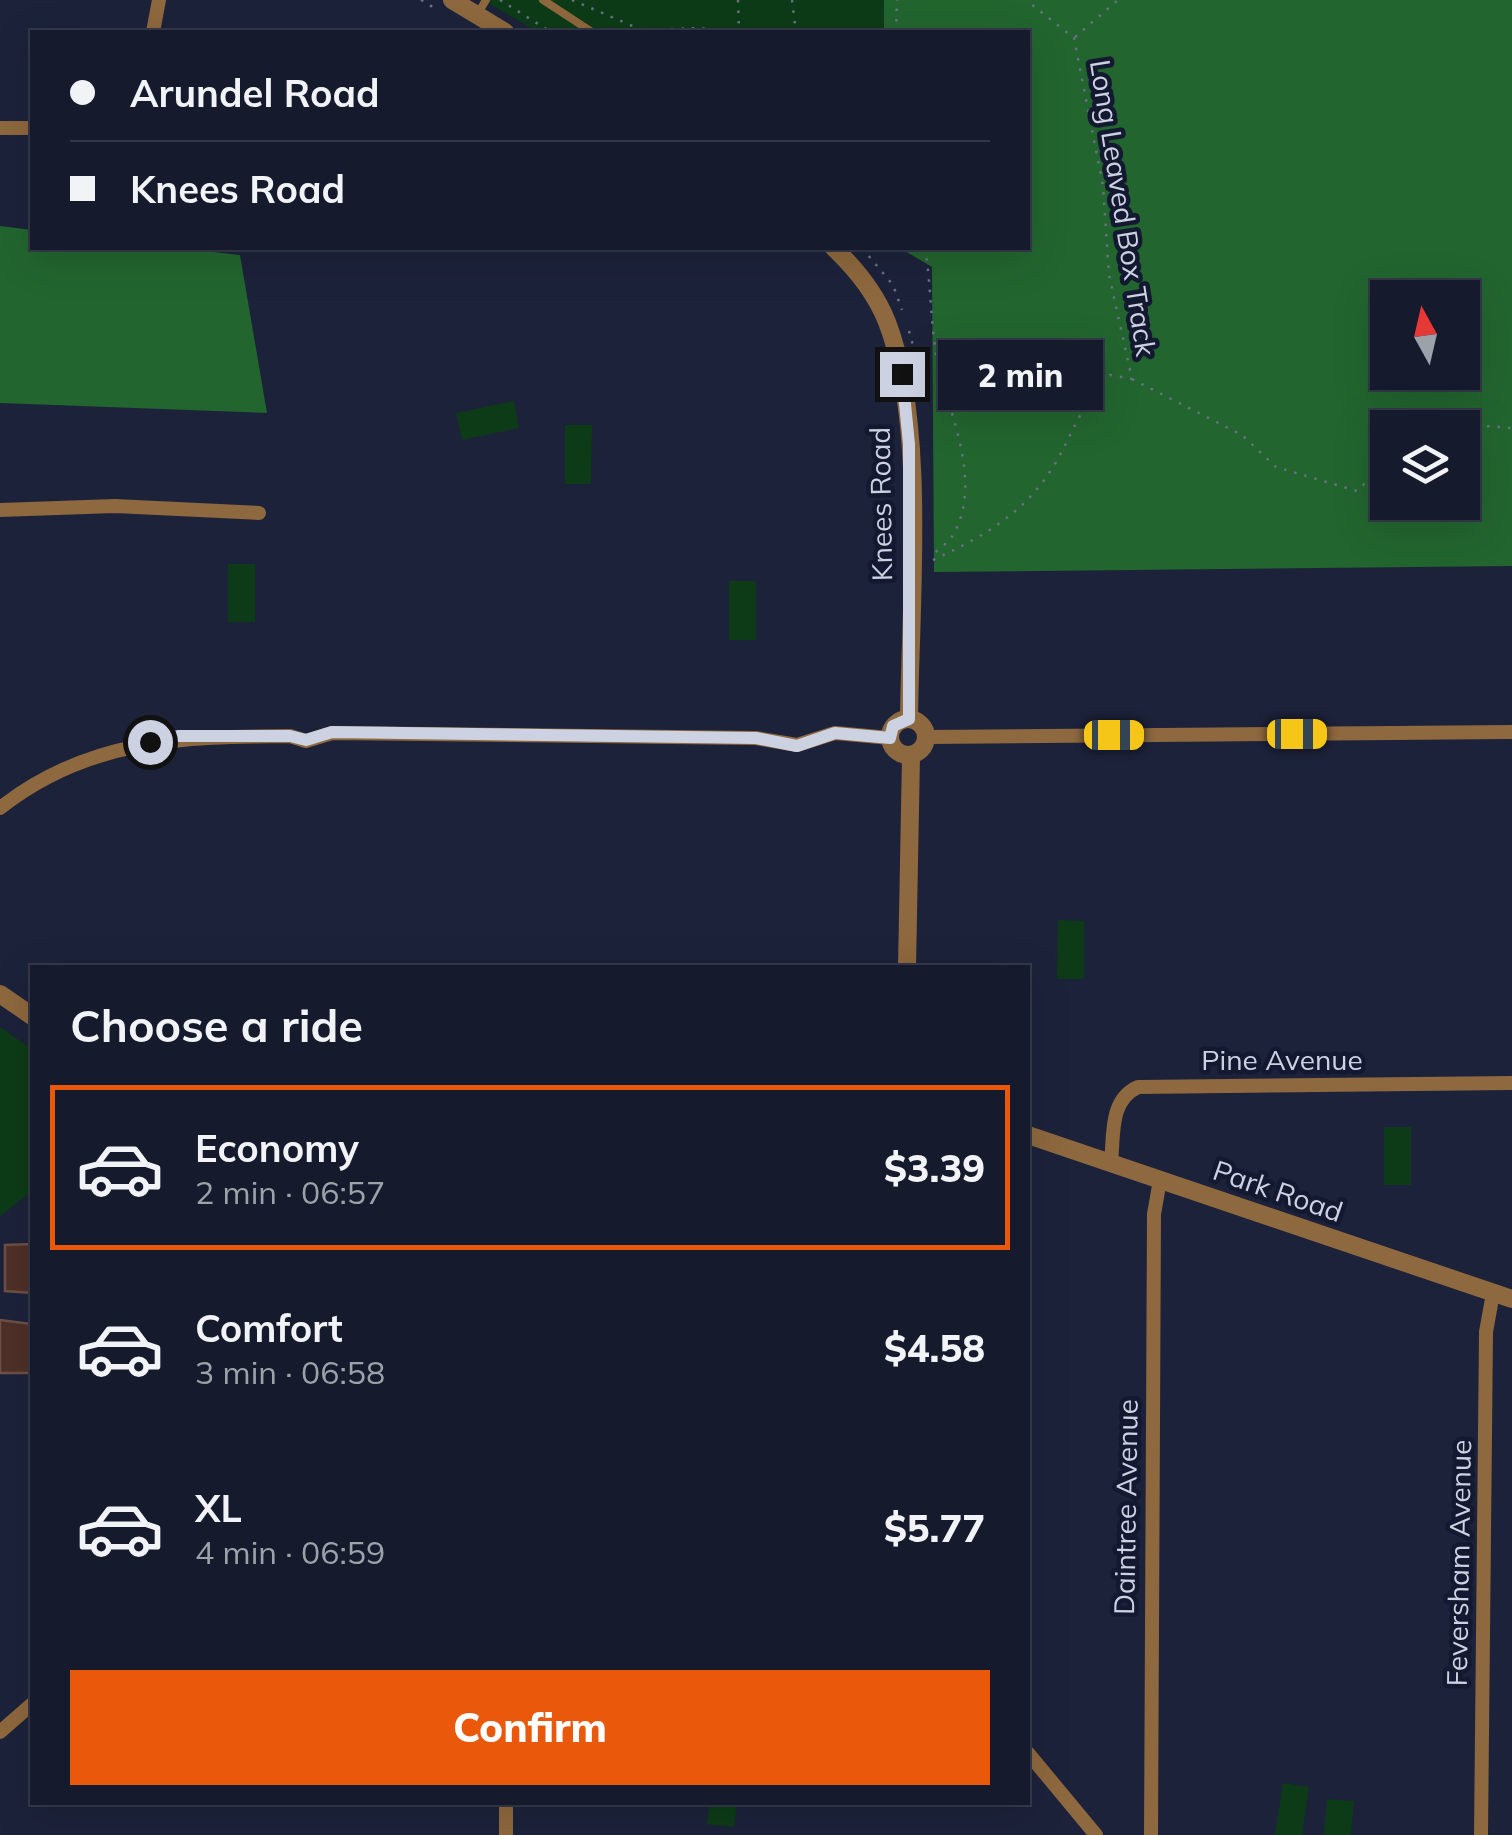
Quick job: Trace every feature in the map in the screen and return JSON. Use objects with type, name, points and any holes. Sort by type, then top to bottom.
[{"type":"street","points":[[153,30],[160,0]]},
{"type":"street","points":[[452,0],[482,7],[504,30]]},
{"type":"street","points":[[0,128],[30,128]]},
{"type":"street","name":"Knees Road","points":[[836,250],[855,268],[886,320],[902,374],[910,463],[909,719]]},
{"type":"street","points":[[0,510],[115,506],[259,513]]},
{"type":"street","points":[[909,719],[924,726],[927,737],[924,748],[910,756],[894,750],[890,738],[893,726],[909,719]]},
{"type":"street","points":[[0,808],[18,794],[92,759],[178,736],[290,736],[306,740],[332,732],[756,738],[797,746],[835,733],[890,738]]},
{"type":"street","points":[[927,737],[1512,732]]},
{"type":"street","points":[[907,965],[910,756]]},
{"type":"street","points":[[0,994],[30,1015]]},
{"type":"street","name":"Pine Avenue","points":[[1111,1163],[1118,1107],[1125,1094],[1138,1087],[1512,1083]]},
{"type":"street","name":"Park Road","points":[[1030,1136],[1512,1300]]},
{"type":"street","name":"Daintree Avenue","points":[[1151,1835],[1154,1214],[1160,1180]]},
{"type":"street","name":"Feversham Avenue","points":[[1481,1835],[1486,1332],[1494,1293]]},
{"type":"street","points":[[0,1732],[30,1706]]},
{"type":"street","points":[[1030,1755],[1096,1835]]},
{"type":"street","points":[[506,1805],[506,1835]]},
{"type":"lane","points":[[544,0],[589,30]]},
{"type":"path","points":[[500,0],[547,30]]},
{"type":"path","points":[[572,0],[642,30],[712,30]]},
{"type":"path","points":[[738,0],[738,30]]},
{"type":"path","points":[[792,0],[796,30]]},
{"type":"path","points":[[896,0],[896,30]]},
{"type":"path","name":"Long Leaved Box Track","points":[[925,250],[941,376],[958,417],[964,461],[964,491],[954,534],[926,561],[985,536],[1008,521],[1052,470],[1096,387],[1110,375],[1132,378],[1109,275],[1103,186],[1074,38],[1026,0]]},
{"type":"path","points":[[1074,38],[1118,0]]},
{"type":"path","points":[[1132,378],[1242,435],[1276,467],[1357,491],[1370,478]]},
{"type":"path","points":[[1480,426],[1512,428]]},
{"type":"green space","points":[[483,0],[884,0],[884,30],[535,30]]},
{"type":"green space","points":[[884,0],[1512,0],[1512,566],[934,572],[932,267],[903,250],[1030,250],[1030,30],[884,30]]},
{"type":"green space","points":[[0,226],[30,230],[30,250],[196,250],[240,255],[267,413],[0,403]]},
{"type":"green space","points":[[514,401],[519,428],[462,440],[456,413]]},
{"type":"green space","points":[[565,425],[592,425],[591,484],[565,484]]},
{"type":"green space","points":[[228,564],[255,564],[255,622],[228,622]]},
{"type":"green space","points":[[729,581],[756,581],[756,640],[729,640]]},
{"type":"green space","points":[[1058,920],[1084,921],[1084,979],[1057,979]]},
{"type":"green space","points":[[0,1027],[30,1048],[30,1193],[0,1216]]},
{"type":"green space","points":[[1384,1127],[1411,1127],[1411,1185],[1384,1185]]},
{"type":"green space","points":[[1283,1783],[1309,1787],[1302,1835],[1275,1835]]},
{"type":"green space","points":[[1327,1799],[1354,1801],[1351,1835],[1324,1835]]},
{"type":"green space","points":[[710,1805],[737,1805],[734,1827],[707,1824]]},
{"type":"building","points":[[30,1244],[30,1293],[5,1291],[5,1245]]},
{"type":"building","points":[[0,1320],[30,1324],[30,1373],[0,1373]]},
{"type":"route","points":[[150,742],[178,736],[290,736],[306,740],[332,732],[388,736],[756,738],[797,746],[835,733],[890,738],[893,726],[909,719],[909,444],[902,374]]}]
